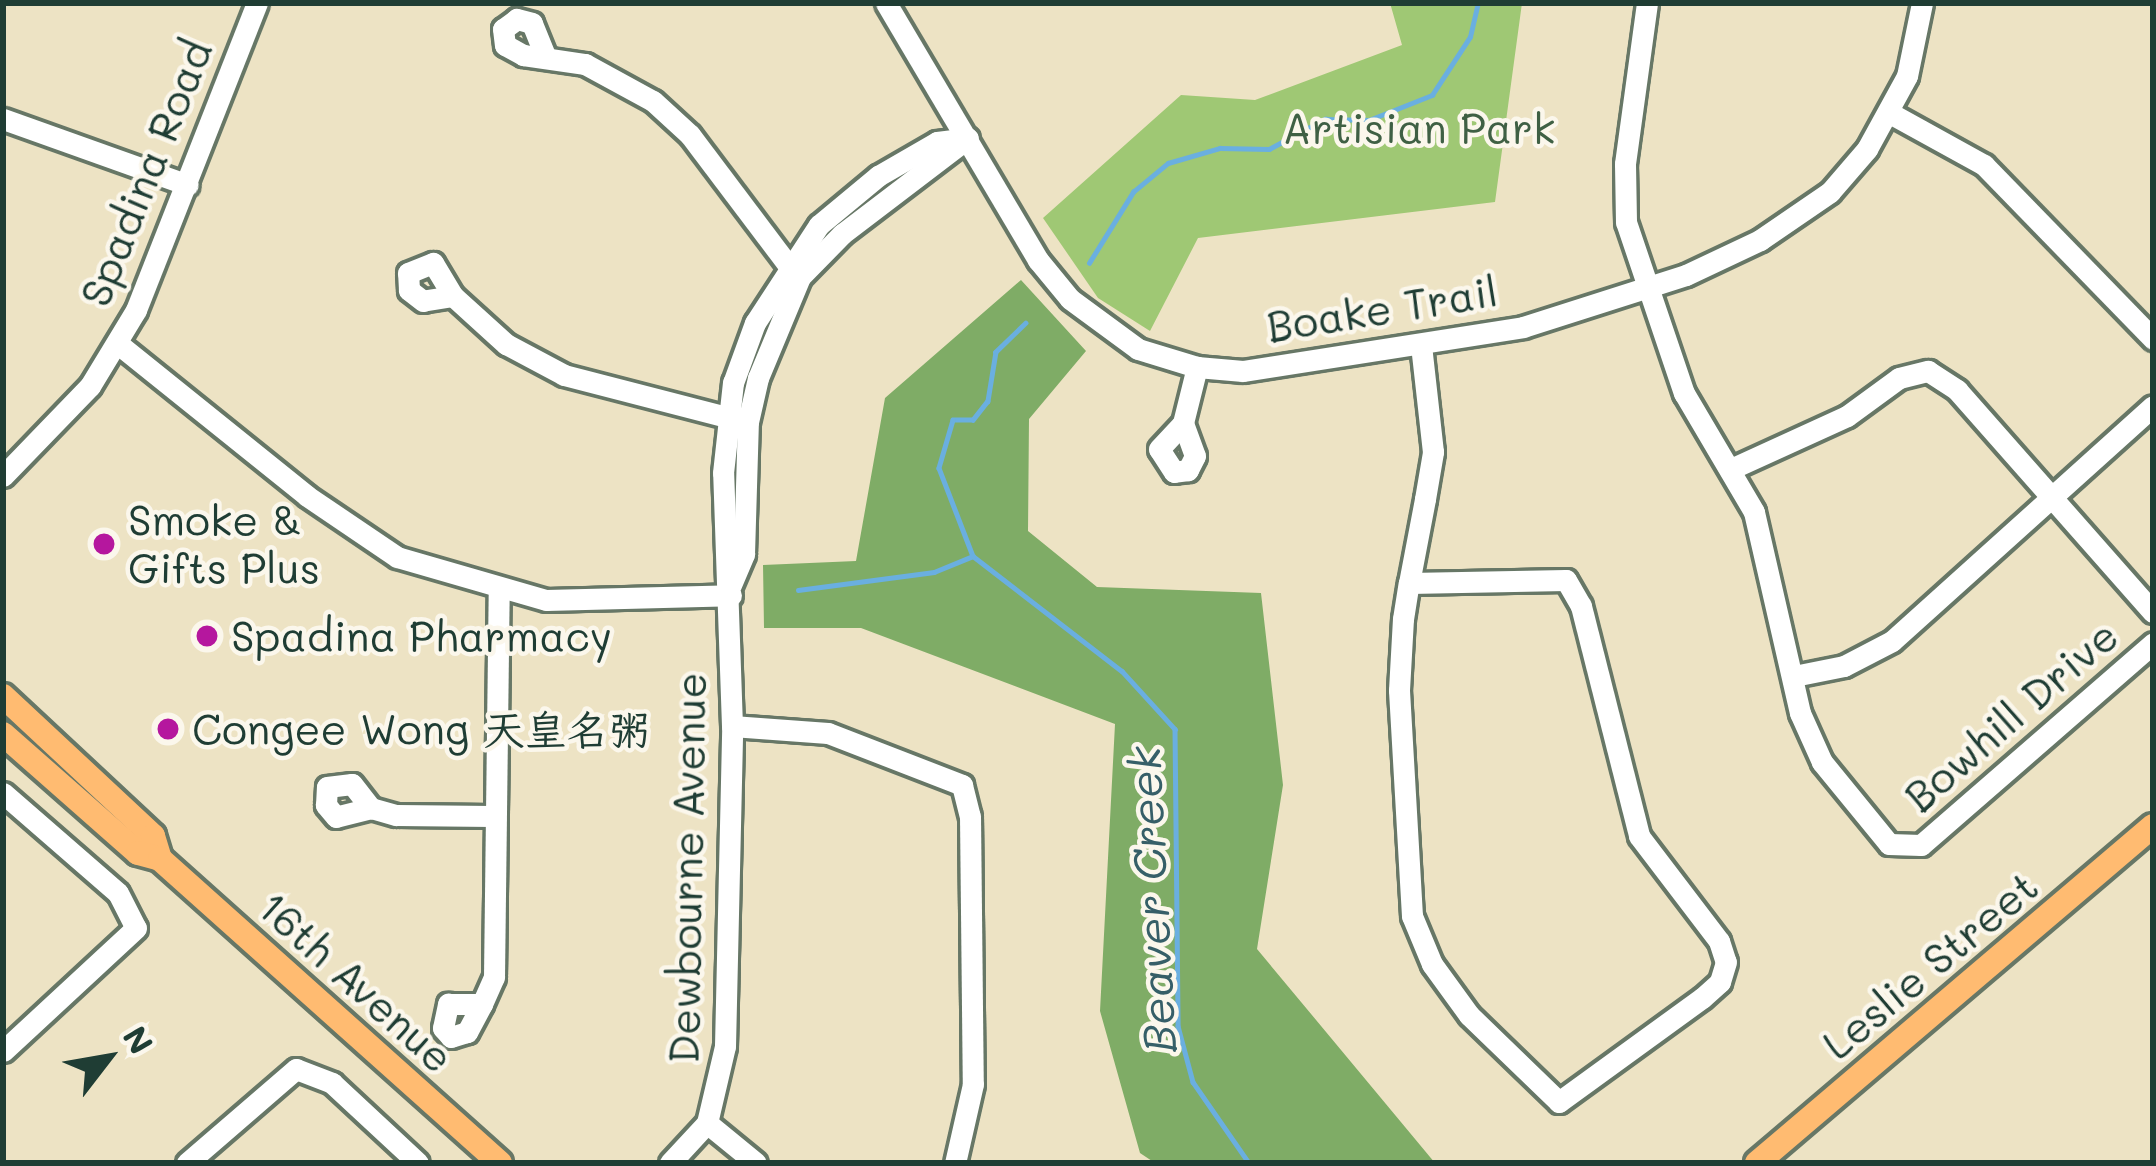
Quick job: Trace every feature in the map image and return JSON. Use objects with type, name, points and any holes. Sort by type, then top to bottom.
[{"type":"main road","name":"16th Avenue","points":[[3,696],[153,836],[160,859]]},
{"type":"main road","name":"16th Avenue","points":[[3,734],[139,854],[160,859],[500,1163]]},
{"type":"main road","name":"Leslie Street","points":[[1757,1163],[2153,826]]},
{"type":"street","name":"Spadina Road","points":[[3,475],[90,386],[117,343],[188,185],[256,3]]},
{"type":"street","name":"Boake Trail","points":[[886,3],[1038,260],[1070,299],[1138,349],[1196,368],[1243,371],[1522,327],[1648,286],[1792,221],[1830,192],[1888,112],[1907,76],[1922,3]]},
{"type":"street","name":"Bowhill Drive","points":[[1652,5],[1624,196],[1684,393],[1733,468],[1766,551],[1794,676],[1822,762],[1889,844],[1907,850],[1941,833],[2153,643]]},
{"type":"street","points":[[544,53],[627,82],[653,101],[690,135],[794,273]]},
{"type":"street","points":[[1888,112],[1984,165],[2153,339]]},
{"type":"street","points":[[3,119],[188,185]]},
{"type":"street","name":"Dewbourne Avenue","points":[[670,1163],[693,1155],[707,1123],[725,1046],[732,726],[731,590],[723,473],[739,421],[733,383],[755,322],[794,273],[968,138]]},
{"type":"street","points":[[453,296],[506,344],[564,375],[739,421]]},
{"type":"street","points":[[117,343],[353,530],[397,557],[499,592],[587,604],[731,590]]},
{"type":"street","points":[[1409,583],[1566,580],[1581,606],[1639,836],[1719,941],[1726,962],[1720,982],[1558,1102],[1469,1015],[1432,964],[1412,916],[1399,690],[1409,583],[1433,452],[1421,345]]},
{"type":"street","points":[[1183,423],[1196,368]]},
{"type":"street","points":[[1733,468],[1847,416],[1899,378],[1928,371],[1957,390],[2047,501],[2153,612]]},
{"type":"street","points":[[1794,676],[1844,666],[1892,640],[2153,406]]},
{"type":"street","points":[[482,1004],[496,951],[492,816],[499,592]]},
{"type":"street","points":[[732,726],[828,733],[962,785],[970,816],[973,1084],[955,1163]]},
{"type":"street","points":[[3,793],[118,893],[136,928],[3,1051]]},
{"type":"street","points":[[371,808],[492,816]]},
{"type":"street","points":[[188,1163],[296,1069],[332,1083],[418,1163]]},
{"type":"street","points":[[707,1123],[756,1163]]},
{"type":"green space","name":"Artisian Park","points":[[1390,3],[1522,3],[1495,202],[1198,238],[1150,331],[1098,298],[1043,218],[1181,95],[1255,100],[1402,45]]},
{"type":"green space","points":[[1021,280],[1086,351],[1029,419],[1028,531],[1097,587],[1261,593],[1283,785],[1257,949],[1435,1163],[1155,1163],[1140,1153],[1100,1011],[1115,724],[861,628],[764,628],[763,565],[856,561],[885,398]]},
{"type":"waterway","name":"Beaver Creek","points":[[1089,263],[1133,192],[1168,163],[1220,148],[1269,149],[1325,119],[1369,120],[1432,95],[1470,37],[1478,3]]},
{"type":"waterway","name":"Beaver Creek","points":[[1026,323],[996,352],[988,401],[973,420],[953,420],[939,468],[973,556],[1122,671],[1175,729],[1178,1026],[1193,1082],[1249,1163]]},
{"type":"waterway","points":[[798,590],[934,572],[973,556]]},
{"type":"place","name":"Smoke & Gifts Plus","points":[[104,544]]},
{"type":"place","name":"Spadina Pharmacy","points":[[207,636]]},
{"type":"place","name":"Congee Wong 天皇名粥","points":[[168,729]]}]
